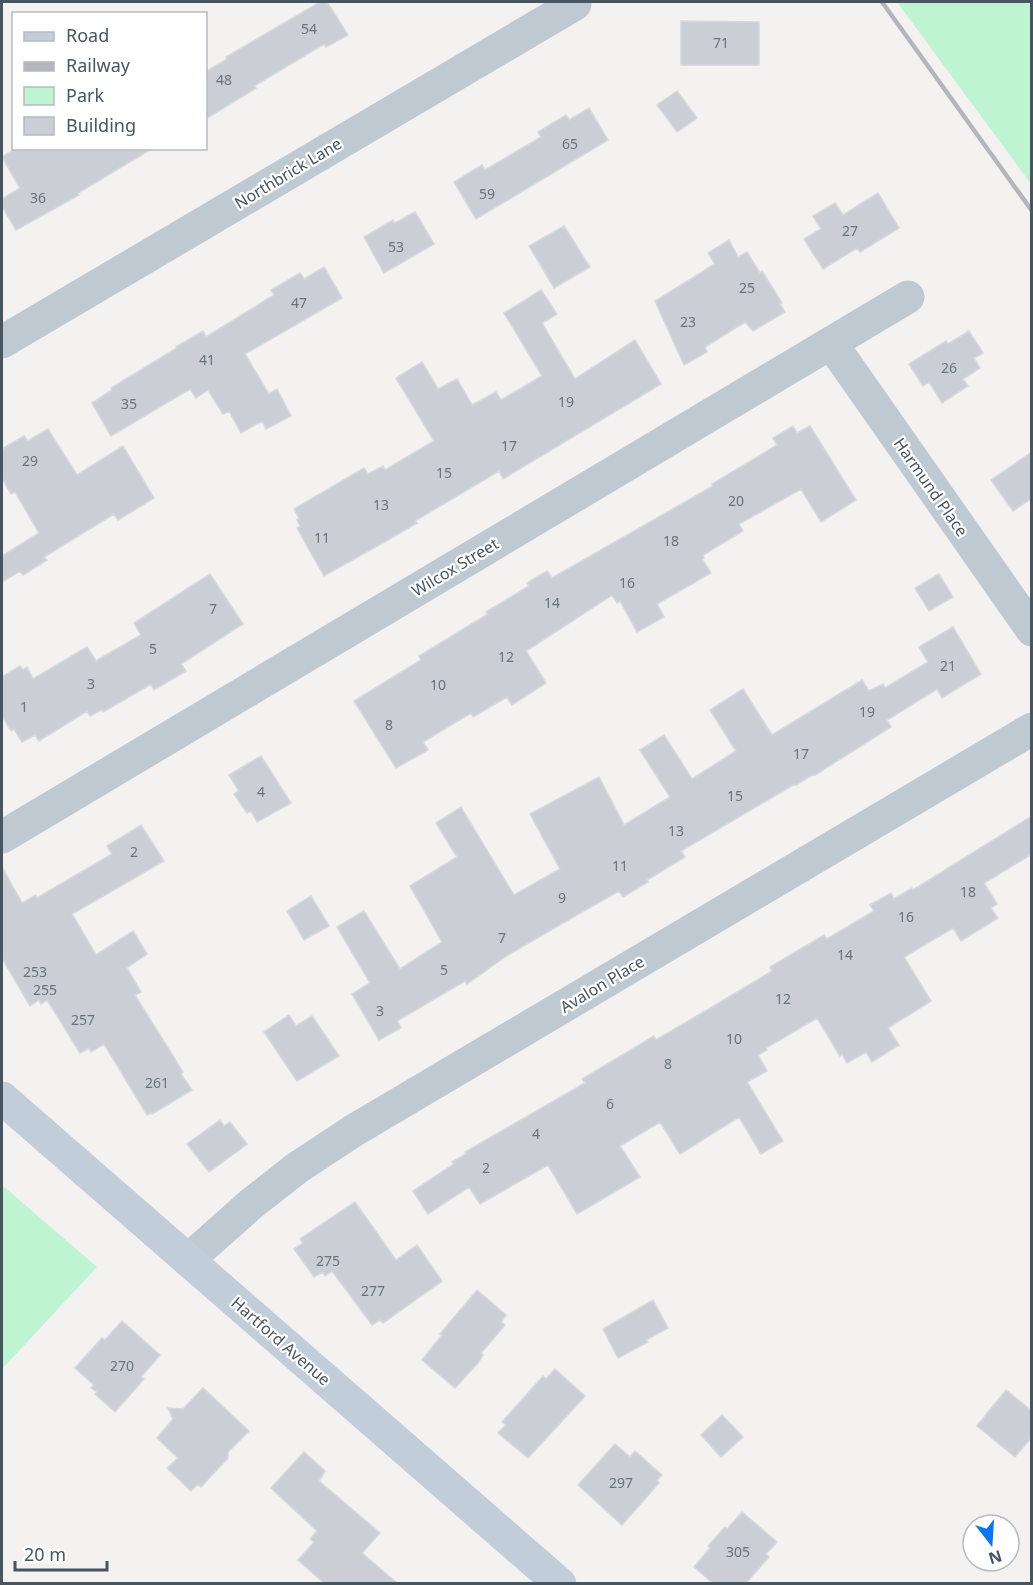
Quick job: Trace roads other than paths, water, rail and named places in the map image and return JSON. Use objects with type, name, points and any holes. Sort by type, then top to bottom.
[{"type":"street","name":"Northbrick Lane","points":[[2,342],[575,4]]},
{"type":"street","name":"Wilcox Street","points":[[2,837],[908,297]]},
{"type":"street","name":"Harmund Place","points":[[831,343],[1032,630]]},
{"type":"street","name":"Avalon Place","points":[[188,1260],[251,1204],[297,1168],[353,1131],[1032,729]]},
{"type":"street","name":"Hartford Avenue","points":[[2,1098],[560,1584]]},
{"type":"railway","points":[[882,2],[1032,211]]}]
